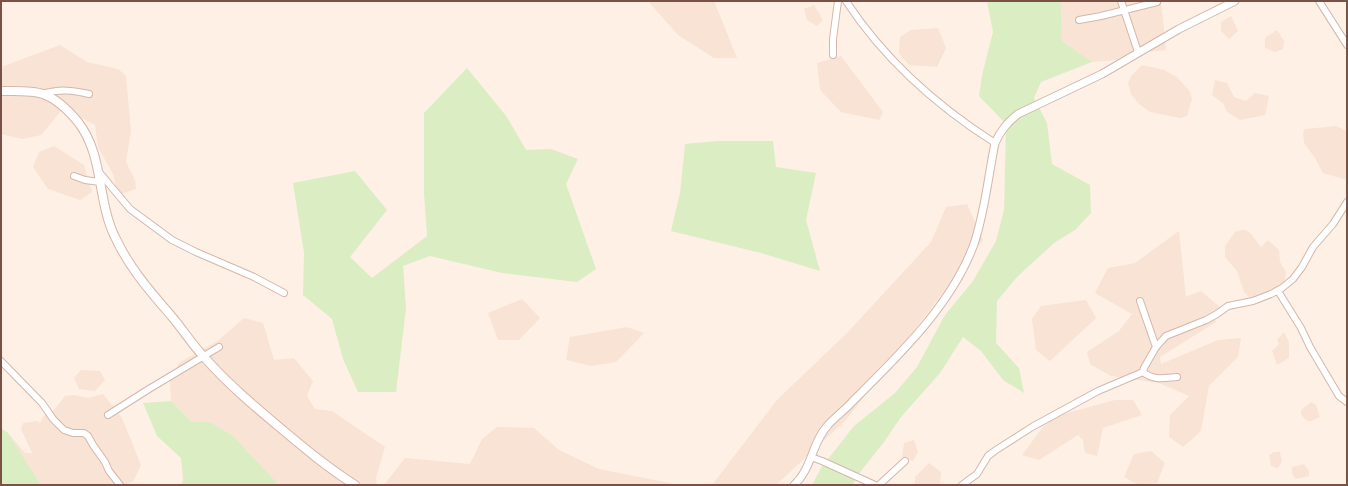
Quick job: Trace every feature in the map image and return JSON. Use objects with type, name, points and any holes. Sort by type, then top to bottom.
[{"type":"main road","points":[[1,91],[42,94],[54,99],[79,123],[90,142],[98,172],[104,207],[113,233],[125,257],[139,277],[203,357],[244,397],[322,462],[355,485]]},
{"type":"street","points":[[833,55],[833,39],[838,1]]},
{"type":"street","points":[[846,1],[888,56],[907,75],[956,116],[995,143]]},
{"type":"street","points":[[1121,1],[1138,52]]},
{"type":"street","points":[[794,485],[798,481],[811,458],[820,434],[900,352],[938,308],[964,267],[980,225],[995,143],[1006,124],[1018,114],[1097,77],[1179,29],[1235,1]]},
{"type":"street","points":[[1319,1],[1347,45]]},
{"type":"street","points":[[1079,20],[1124,11],[1157,2]]},
{"type":"street","points":[[42,94],[51,91],[68,90],[89,94]]},
{"type":"street","points":[[98,172],[130,209],[172,240],[254,277],[284,293]]},
{"type":"street","points":[[74,176],[85,180],[100,182]]},
{"type":"street","points":[[962,485],[977,474],[988,456],[1032,427],[1098,391],[1143,372],[1156,347],[1166,336],[1206,320],[1228,306],[1253,301],[1278,291],[1293,279],[1313,247],[1332,224],[1347,202]]},
{"type":"street","points":[[1278,291],[1301,328],[1310,347],[1339,396],[1347,402]]},
{"type":"street","points":[[1140,301],[1156,347]]},
{"type":"street","points":[[108,415],[219,347]]},
{"type":"street","points":[[1,361],[42,404],[53,419],[64,430],[73,433],[84,433],[88,436],[105,462],[109,471],[120,485]]},
{"type":"street","points":[[1143,372],[1152,378],[1158,379],[1177,377]]},
{"type":"street","points":[[811,458],[822,461],[875,485]]},
{"type":"street","points":[[879,485],[905,461]]},
{"type":"shaded area","points":[[648,1],[714,1],[737,58],[714,58],[678,35]]},
{"type":"shaded area","points":[[1061,1],[1161,1],[1166,50],[1139,53],[1129,59],[1092,62],[1062,41]]},
{"type":"shaded area","points":[[814,5],[823,20],[817,26],[807,20],[804,9]]},
{"type":"shaded area","points":[[1231,16],[1238,31],[1229,39],[1221,31],[1221,22]]},
{"type":"shaded area","points":[[938,28],[946,48],[937,67],[909,65],[899,53],[900,37],[911,30]]},
{"type":"shaded area","points":[[1277,30],[1284,41],[1283,49],[1275,52],[1265,48],[1265,38]]},
{"type":"shaded area","points":[[60,45],[87,62],[118,69],[126,76],[131,131],[126,162],[135,180],[136,189],[118,195],[113,174],[98,147],[95,125],[67,110],[61,111],[41,135],[22,139],[1,134],[1,67]]},
{"type":"shaded area","points":[[841,56],[883,112],[879,120],[841,112],[820,90],[817,63]]},
{"type":"shaded area","points":[[1142,65],[1164,70],[1177,77],[1190,92],[1192,99],[1187,116],[1180,118],[1150,112],[1138,103],[1131,94],[1128,83],[1131,76]]},
{"type":"shaded area","points":[[1215,80],[1227,83],[1234,97],[1246,101],[1255,93],[1269,96],[1265,115],[1240,120],[1227,112],[1223,103],[1212,95]]},
{"type":"shaded area","points":[[1336,126],[1347,131],[1347,180],[1323,173],[1315,158],[1304,143],[1303,133],[1305,129]]},
{"type":"shaded area","points":[[54,146],[84,165],[92,192],[80,200],[48,189],[33,167],[39,152]]},
{"type":"shaded area","points":[[967,204],[983,240],[846,420],[776,485],[712,485],[777,400],[848,332],[931,242],[946,207]]},
{"type":"shaded area","points":[[1246,230],[1251,234],[1261,247],[1268,240],[1279,250],[1280,262],[1286,272],[1284,292],[1263,293],[1250,298],[1244,292],[1237,271],[1225,257],[1225,246],[1235,232]]},
{"type":"shaded area","points":[[1179,231],[1186,297],[1201,291],[1223,310],[1216,314],[1216,322],[1160,357],[1161,364],[1218,340],[1241,338],[1238,357],[1209,386],[1201,431],[1183,447],[1169,437],[1170,415],[1189,396],[1159,383],[1111,376],[1090,364],[1087,352],[1119,331],[1132,314],[1095,293],[1108,268],[1135,263]]},
{"type":"shaded area","points":[[522,299],[540,318],[519,340],[498,340],[488,313]]},
{"type":"shaded area","points":[[1086,300],[1096,318],[1050,361],[1036,350],[1032,319],[1041,306]]},
{"type":"shaded area","points":[[244,318],[263,323],[274,360],[294,358],[313,381],[307,396],[315,409],[332,411],[385,447],[376,478],[377,485],[279,485],[233,436],[210,422],[192,422],[171,401],[170,381],[179,363],[219,340]]},
{"type":"shaded area","points":[[627,327],[644,333],[616,362],[591,366],[566,360],[570,337]]},
{"type":"shaded area","points":[[1284,332],[1289,342],[1289,358],[1277,365],[1272,351],[1279,344],[1277,340]]},
{"type":"shaded area","points":[[81,370],[100,371],[105,380],[95,391],[79,389],[74,378]]},
{"type":"shaded area","points":[[103,394],[122,418],[141,465],[134,480],[126,485],[41,485],[8,433],[25,453],[32,453],[21,429],[23,423],[37,421],[40,423],[46,413],[54,410],[65,396],[74,395],[88,398]]},
{"type":"shaded area","points":[[1115,400],[1133,400],[1142,415],[1103,428],[1097,456],[1085,453],[1083,440],[1078,435],[1039,460],[1022,455],[1043,427],[1056,416]]},
{"type":"shaded area","points":[[1311,402],[1316,405],[1320,417],[1307,421],[1301,415],[1301,410]]},
{"type":"shaded area","points":[[497,427],[534,428],[559,450],[599,469],[680,485],[384,485],[405,458],[470,464],[482,439]]},
{"type":"shaded area","points":[[914,440],[918,452],[913,461],[902,457],[904,443]]},
{"type":"shaded area","points":[[1151,451],[1165,463],[1157,483],[1139,485],[1124,477],[1134,454]]},
{"type":"shaded area","points":[[1274,452],[1280,452],[1282,461],[1278,468],[1271,466],[1269,455]]},
{"type":"shaded area","points":[[929,463],[941,472],[940,485],[915,485],[915,477]]},
{"type":"shaded area","points":[[1304,464],[1309,471],[1309,476],[1296,479],[1292,474],[1292,467]]},
{"type":"green space","points":[[987,1],[1061,1],[1062,41],[1092,62],[1041,82],[1034,98],[1047,123],[1052,164],[1090,185],[1091,213],[1075,230],[1054,243],[1017,277],[997,301],[996,343],[1019,368],[1024,393],[1003,380],[981,351],[963,337],[940,373],[901,417],[884,442],[857,476],[853,485],[812,485],[821,468],[854,426],[895,393],[917,367],[945,315],[973,281],[996,241],[1004,210],[1006,124],[979,96],[982,75],[993,32]]},
{"type":"green space","points":[[467,68],[507,117],[526,150],[551,149],[578,159],[566,184],[596,269],[577,282],[502,273],[430,256],[403,266],[406,308],[396,392],[358,392],[343,359],[332,319],[303,295],[304,253],[293,183],[355,171],[387,210],[350,257],[372,278],[427,236],[424,194],[424,113]]},
{"type":"green space","points":[[717,141],[773,141],[776,167],[816,173],[806,220],[820,271],[761,253],[671,231],[680,193],[685,144]]},
{"type":"green space","points":[[171,401],[192,422],[210,422],[233,436],[279,485],[181,485],[183,479],[181,458],[157,436],[143,403]]},
{"type":"green space","points":[[1,428],[8,433],[41,485],[1,485]]}]
